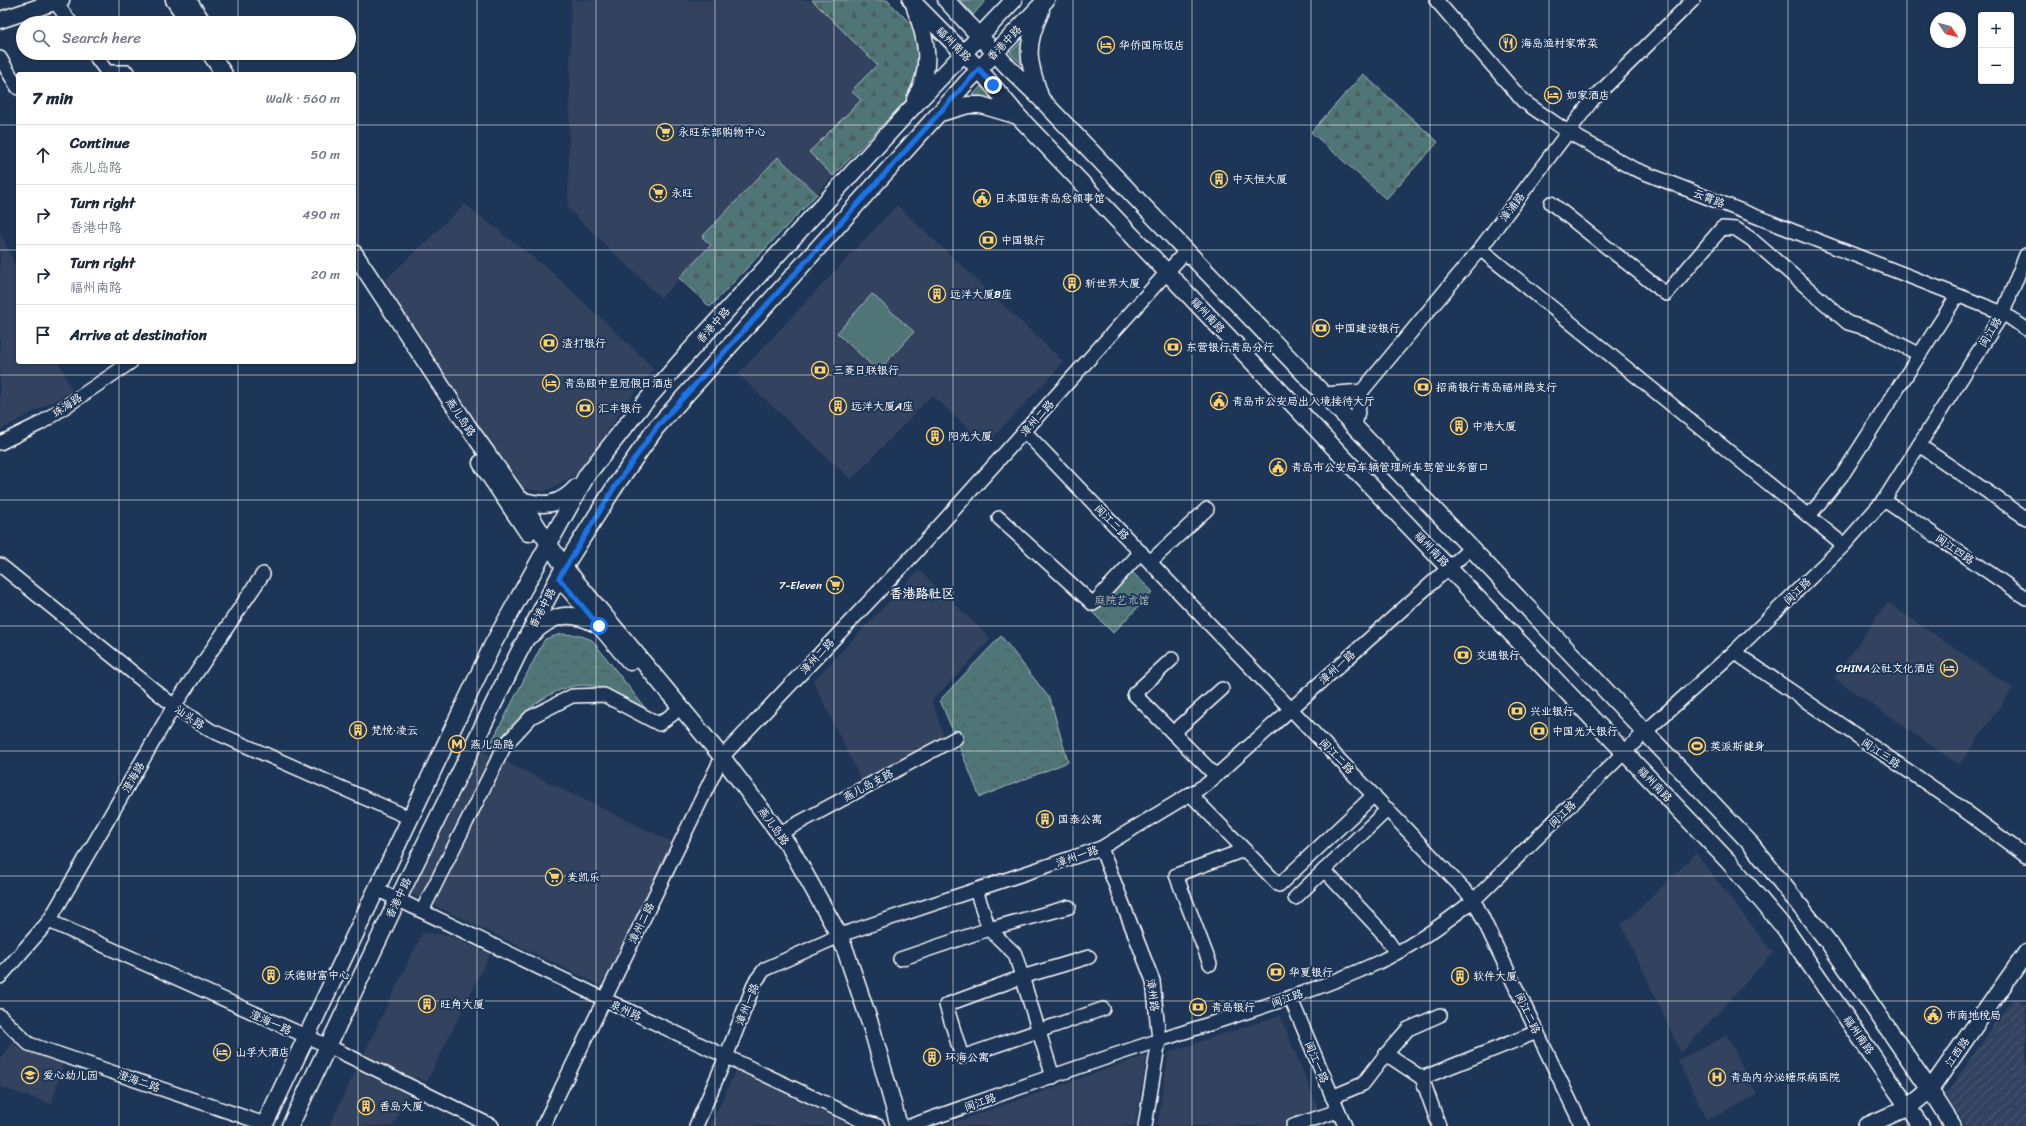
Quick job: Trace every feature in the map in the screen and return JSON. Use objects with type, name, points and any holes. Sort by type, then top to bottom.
[{"type":"main road","points":[[0,11],[34,0]]},
{"type":"main road","points":[[174,0],[185,16]]},
{"type":"main road","points":[[188,0],[198,16]]},
{"type":"main road","name":"福州南路","points":[[946,0],[995,53],[1187,250],[1355,426],[1646,732],[1750,844],[1805,910],[1930,1090],[1953,1126]]},
{"type":"main road","name":"香港中路","points":[[264,1125],[493,644],[587,475],[639,409],[686,354],[907,113],[1014,0]]},
{"type":"main road","points":[[1040,98],[1030,67],[1031,33],[1046,0]]},
{"type":"main road","name":"香港中路","points":[[290,1126],[398,899],[524,642],[562,572],[614,488],[656,428],[979,69],[1046,0]]},
{"type":"main road","points":[[0,20],[58,1]]},
{"type":"main road","points":[[907,113],[922,87],[927,61],[927,47],[924,32],[911,1]]},
{"type":"main road","name":"福州南路","points":[[911,1],[979,69],[1019,117],[1728,861],[1786,930],[1921,1126]]},
{"type":"main road","points":[[215,60],[223,72]]},
{"type":"main road","points":[[227,60],[235,72]]},
{"type":"main road","points":[[940,113],[968,105],[981,105],[1019,117]]},
{"type":"main road","name":"燕儿岛路","points":[[356,257],[467,425],[520,500],[546,550]]},
{"type":"main road","name":"燕儿岛路","points":[[356,275],[599,626],[673,714],[720,761],[784,855],[835,937],[866,1039],[890,1126]]},
{"type":"main road","points":[[520,500],[536,504],[552,504],[568,496],[587,475]]},
{"type":"main road","name":"燕儿岛路","points":[[562,572],[780,833],[835,937],[872,1029],[899,1126]]},
{"type":"main road","points":[[524,642],[543,624],[556,617],[573,615],[585,618],[599,626]]},
{"type":"main road","name":"江西路","points":[[1866,1126],[1909,1107],[1930,1090],[2026,953]]},
{"type":"street","name":"云霄路","points":[[1436,0],[1523,101],[1568,132],[1632,168],[2003,313],[2026,329]]},
{"type":"street","name":"漳浦路","points":[[1362,391],[1480,249],[1593,99],[1693,0]]},
{"type":"street","points":[[58,1],[67,16]]},
{"type":"street","points":[[0,58],[16,85]]},
{"type":"street","points":[[98,60],[107,72]]},
{"type":"street","points":[[1551,202],[1666,294],[1722,228],[1736,229],[1751,239],[1848,323],[1872,330],[1919,354]]},
{"type":"street","points":[[1480,249],[1844,545]]},
{"type":"street","name":"漳州二路","points":[[543,1126],[720,761],[1025,432],[1187,250]]},
{"type":"street","name":"闽江路","points":[[910,1126],[1159,1040],[1290,998],[1376,963],[1396,953],[1454,916],[1474,900],[1646,732],[1734,652],[1844,545],[1884,500],[2003,313],[2026,255]]},
{"type":"street","points":[[1809,516],[1843,474],[1957,296]]},
{"type":"street","name":"珠海路","points":[[0,443],[41,423],[128,364]]},
{"type":"street","points":[[1324,394],[1362,391],[1355,426]]},
{"type":"street","name":"闽江二路","points":[[1025,432],[1474,900],[1582,1126]]},
{"type":"street","points":[[1919,445],[2026,518]]},
{"type":"street","name":"闽江四路","points":[[1884,500],[2026,598]]},
{"type":"street","points":[[1150,562],[1207,509]]},
{"type":"street","points":[[999,518],[1093,604],[1141,552]]},
{"type":"street","name":"漳州一路","points":[[696,1126],[726,1057],[755,982],[765,969],[835,937],[1102,848],[1190,794],[1216,776],[1471,548]]},
{"type":"street","name":"汕头路","points":[[0,565],[174,706],[210,730],[410,818]]},
{"type":"street","name":"澄海路","points":[[0,977],[49,921],[174,706],[263,574]]},
{"type":"street","name":"闽江三路","points":[[1734,652],[1945,796],[2026,856]]},
{"type":"street","points":[[1172,659],[1134,694],[1216,776]]},
{"type":"street","points":[[1173,733],[1222,689]]},
{"type":"street","points":[[422,911],[505,745],[531,717],[572,696],[604,695],[659,724],[673,714]]},
{"type":"street","name":"燕儿岛支路","points":[[780,833],[956,738]]},
{"type":"street","points":[[1190,794],[1279,885],[1374,795]]},
{"type":"street","points":[[1295,898],[1388,809]]},
{"type":"street","name":"漳州路","points":[[1102,848],[1153,981],[1159,1040],[1146,1126]]},
{"type":"street","points":[[1210,964],[1176,875],[1244,850]]},
{"type":"street","points":[[1324,870],[1381,931],[1396,953]]},
{"type":"street","name":"泉州路","points":[[376,889],[726,1057],[865,1122],[878,1126]]},
{"type":"street","points":[[976,890],[989,929],[1015,954],[1053,1077]]},
{"type":"street","points":[[900,959],[989,929],[1069,907]]},
{"type":"street","name":"澄海一路","points":[[49,921],[328,1046],[492,1126]]},
{"type":"street","points":[[1089,958],[1022,977],[946,1005],[962,1057],[1103,1009]]},
{"type":"street","name":"闽江一路","points":[[1290,998],[1345,1126]]},
{"type":"street","points":[[1332,1097],[1363,1084],[1408,1029],[1440,1015]]},
{"type":"street","name":"澄海二路","points":[[0,1016],[29,1044],[264,1125]]},
{"type":"street","points":[[1422,1078],[1537,1032]]},
{"type":"street","points":[[1386,1054],[1422,1078],[1439,1126]]},
{"type":"street","points":[[1293,1126],[1338,1111]]},
{"type":"shaded area","points":[[571,0],[812,0],[877,65],[851,90],[861,100],[809,152],[833,176],[817,194],[778,157],[703,237],[711,245],[661,298],[568,209]]},
{"type":"shaded area","points":[[465,204],[553,273],[654,368],[617,416],[582,471],[544,492],[516,487],[382,283]]},
{"type":"shaded area","points":[[897,205],[1064,362],[986,445],[932,395],[851,480],[738,374]]},
{"type":"shaded area","points":[[0,232],[16,268],[16,364],[60,364],[72,391],[0,430]]},
{"type":"shaded area","points":[[919,570],[991,639],[932,701],[945,740],[864,786],[813,681]]},
{"type":"shaded area","points":[[1887,602],[2013,688],[1959,765],[1834,678]]},
{"type":"shaded area","name":"麦凯乐","points":[[481,750],[672,842],[602,986],[411,894]]},
{"type":"shaded area","points":[[1696,853],[1773,953],[1681,1053],[1621,923],[1630,918]]},
{"type":"shaded area","points":[[422,933],[448,935],[490,954],[427,1082],[416,1077],[393,1126],[329,1126]]},
{"type":"shaded area","points":[[2014,997],[2026,1005],[2026,1126],[1966,1126],[1945,1095]]},
{"type":"shaded area","points":[[1280,1015],[1325,1126],[1157,1126],[1169,1052]]},
{"type":"shaded area","name":"青岛内分泌糖尿病医院","points":[[1727,1035],[1757,1095],[1707,1120],[1678,1060]]},
{"type":"shaded area","name":"爱心幼儿园","points":[[13,1043],[23,1051],[63,1063],[52,1104],[0,1087],[0,1058]]},
{"type":"shaded area","points":[[1147,1055],[1135,1126],[944,1126]]},
{"type":"shaded area","points":[[736,1070],[851,1126],[710,1126]]},
{"type":"green space","points":[[812,0],[887,0],[919,32],[922,56],[913,93],[833,176],[809,152],[861,100],[851,91],[877,65]]},
{"type":"green space","points":[[960,0],[986,0],[973,15]]},
{"type":"green space","points":[[1023,40],[1025,68],[1010,53]]},
{"type":"green space","points":[[1363,74],[1438,142],[1386,199],[1311,132]]},
{"type":"green space","points":[[981,86],[996,104],[968,101]]},
{"type":"green space","points":[[778,157],[817,194],[710,307],[679,278],[711,245],[702,237]]},
{"type":"green space","points":[[872,294],[914,332],[878,371],[837,333]]},
{"type":"green space","name":"庭院艺术馆","points":[[1129,569],[1153,592],[1113,633],[1090,610]]},
{"type":"green space","points":[[561,634],[579,635],[592,640],[646,709],[616,693],[603,688],[577,686],[564,689],[550,695],[534,705],[513,724],[495,747],[490,745],[545,639]]},
{"type":"green space","points":[[1001,636],[1050,699],[1068,762],[980,797],[940,700]]},
{"type":"place","name":"海岛渔村家常菜","points":[[1508,43]]},
{"type":"place","name":"华侨国际饭店","points":[[1106,45]]},
{"type":"place","name":"如家酒店","points":[[1553,95]]},
{"type":"place","name":"永旺东部购物中心","points":[[665,132]]},
{"type":"place","name":"中天恒大厦","points":[[1219,179]]},
{"type":"place","name":"永旺","points":[[658,193]]},
{"type":"place","name":"日本国驻青岛总领事馆","points":[[982,198]]},
{"type":"place","name":"中国银行","points":[[988,240]]},
{"type":"place","name":"新世界大厦","points":[[1072,283]]},
{"type":"place","name":"远洋大厦B座","points":[[937,294]]},
{"type":"place","name":"中国建设银行","points":[[1321,328]]},
{"type":"place","name":"渣打银行","points":[[549,343]]},
{"type":"place","name":"东营银行青岛分行","points":[[1173,347]]},
{"type":"place","name":"三菱日联银行","points":[[820,370]]},
{"type":"place","name":"青岛颐中皇冠假日酒店","points":[[551,383]]},
{"type":"place","name":"招商银行青岛福州路支行","points":[[1423,387]]},
{"type":"place","name":"青岛市公安局出入境接待大厅","points":[[1219,401]]},
{"type":"place","name":"远洋大厦A座","points":[[838,406]]},
{"type":"place","name":"汇丰银行","points":[[585,408]]},
{"type":"place","name":"中港大厦","points":[[1459,426]]},
{"type":"place","name":"阳光大厦","points":[[935,436]]},
{"type":"place","name":"青岛市公安局车辆管理所车驾管业务窗口","points":[[1278,467]]},
{"type":"place","name":"7-Eleven","points":[[835,585]]},
{"type":"place","name":"交通银行","points":[[1463,655]]},
{"type":"place","name":"CHINA公社文化酒店","points":[[1949,668]]},
{"type":"place","name":"兴业银行","points":[[1517,711]]},
{"type":"place","name":"梵悦·凌云","points":[[358,730]]},
{"type":"place","name":"中国光大银行","points":[[1539,731]]},
{"type":"place","name":"燕儿岛路","points":[[457,744]]},
{"type":"place","name":"英派斯健身","points":[[1697,746]]},
{"type":"place","name":"国泰公寓","points":[[1045,819]]},
{"type":"place","name":"麦凯乐","points":[[554,877]]},
{"type":"place","name":"华夏银行","points":[[1276,972]]},
{"type":"place","name":"沃德财富中心","points":[[271,975]]},
{"type":"place","name":"软件大厦","points":[[1460,976]]},
{"type":"place","name":"旺角大厦","points":[[427,1004]]},
{"type":"place","name":"青岛银行","points":[[1198,1007]]},
{"type":"place","name":"市南地税局","points":[[1933,1015]]},
{"type":"place","name":"山孚大酒店","points":[[222,1052]]},
{"type":"place","name":"环海公寓","points":[[932,1057]]},
{"type":"place","name":"爱心幼儿园","points":[[30,1075]]},
{"type":"place","name":"青岛内分泌糖尿病医院","points":[[1717,1077]]},
{"type":"place","name":"香岛大厦","points":[[366,1106]]},
{"type":"district","name":"香港路社区","points":[[922,593]]},
{"type":"route","points":[[599,626],[559,578],[564,567],[614,488],[656,428],[979,69],[993,85]]}]
